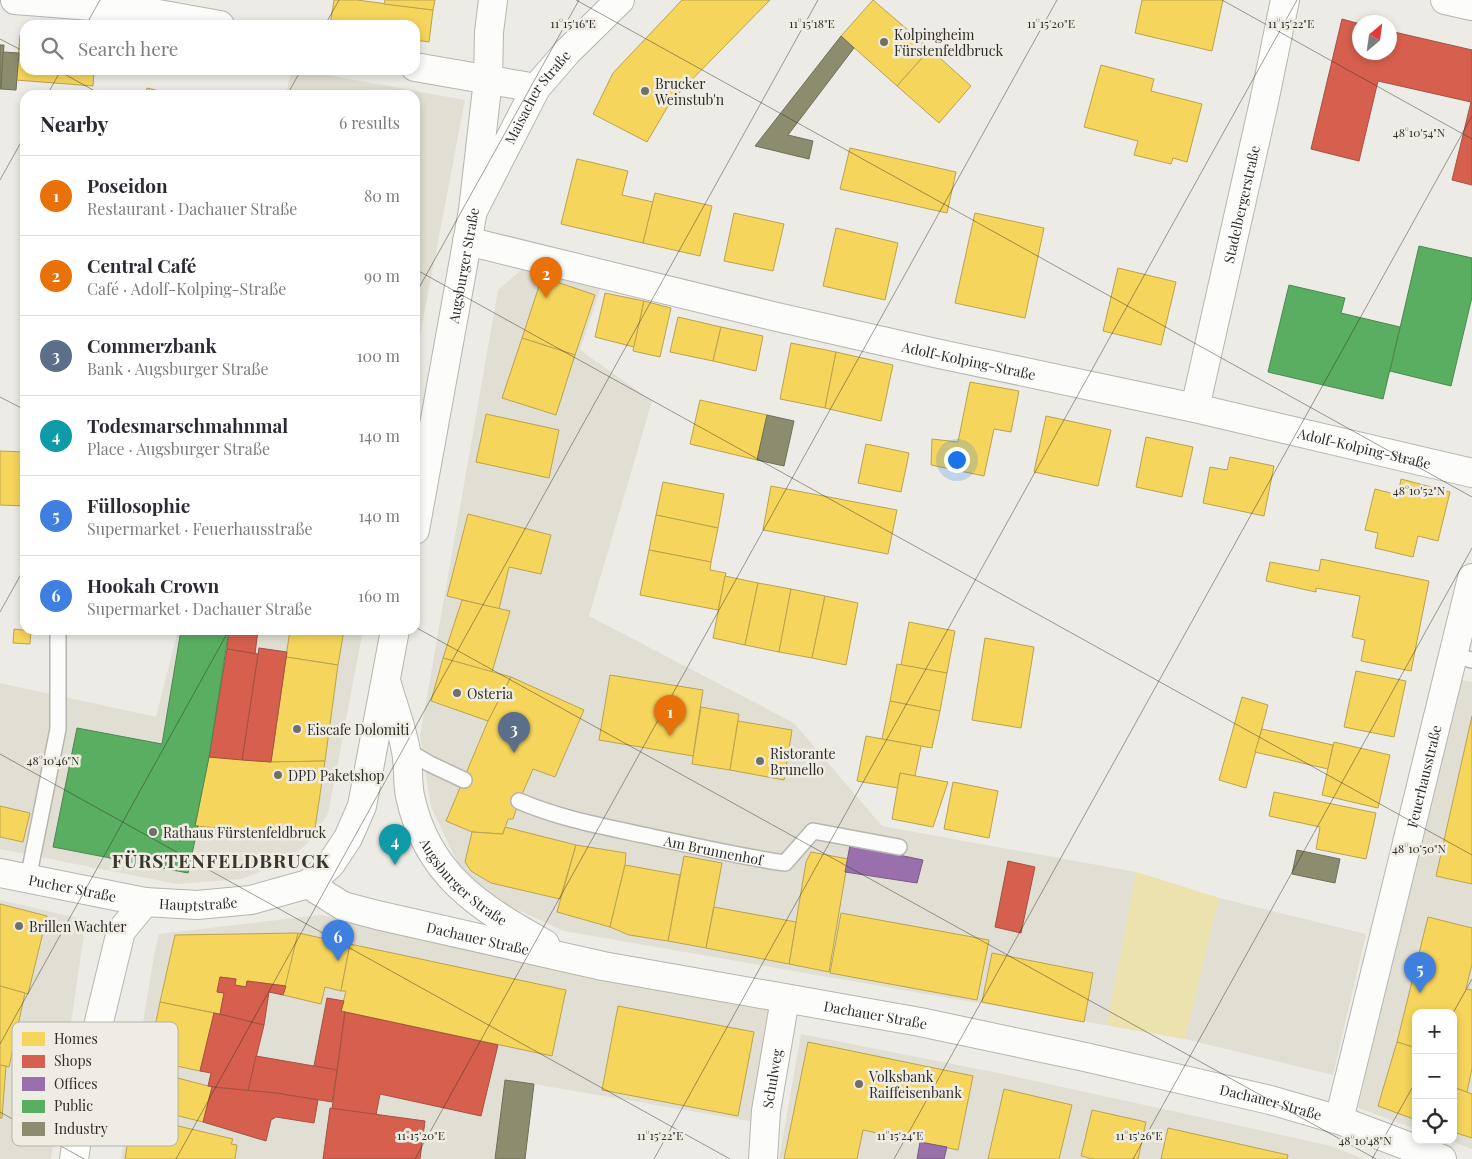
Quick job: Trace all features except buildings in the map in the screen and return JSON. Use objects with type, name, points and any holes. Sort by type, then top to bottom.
[{"type":"street","points":[[15,0],[130,4],[199,20]]},
{"type":"street","name":"Augsburger Straße","points":[[420,502],[473,210],[488,80],[489,32],[493,0]]},
{"type":"street","name":"Maisacher Straße","points":[[473,210],[536,88],[567,52],[620,0]]},
{"type":"street","name":"Stadelbergerstraße","points":[[1195,408],[1285,0]]},
{"type":"street","points":[[1445,0],[1472,6]]},
{"type":"street","points":[[420,68],[536,88]]},
{"type":"street","name":"Adolf-Kolping-Straße","points":[[467,241],[795,321],[944,355],[1195,408],[1472,474]]},
{"type":"street","name":"Feuerhausstraße","points":[[1339,1120],[1462,658],[1472,578]]},
{"type":"street","name":"Augsburger Straße","points":[[308,884],[330,865],[348,838],[362,806],[394,635]]},
{"type":"street","name":"Augsburger Straße","points":[[385,680],[406,750],[410,794],[420,826],[433,855],[450,876],[474,900],[503,920],[570,958]]},
{"type":"street","name":"Pucher Straße","points":[[0,873],[145,902]]},
{"type":"street","name":"Dachauer Straße","points":[[308,884],[343,906],[604,966],[920,1022],[1004,1039],[1270,1100],[1339,1120],[1442,1159]]},
{"type":"street","name":"Hauptstraße","points":[[99,1022],[121,931],[145,902],[197,905],[251,900],[308,884]]},
{"type":"street","name":"Schulweg","points":[[763,1159],[766,1111],[785,999]]},
{"type":"street","name":"Hauptstraße","points":[[74,1159],[76,1146]]},
{"type":"lane","points":[[28,879],[58,729],[58,635]]},
{"type":"lane","points":[[406,750],[464,780]]},
{"type":"lane","name":"Am Brunnenhof","points":[[519,801],[542,811],[594,825],[741,856],[785,863],[813,831],[899,846]]},
{"type":"shaded area","points":[[290,75],[328,75],[410,90],[287,90]]},
{"type":"shaded area","points":[[420,92],[465,100],[420,336]]},
{"type":"shaded area","points":[[524,268],[601,287],[580,350],[652,401],[589,616],[794,723],[882,826],[1136,872],[1219,898],[1366,934],[1333,1075],[1185,1039],[564,931],[494,899],[463,874],[431,807],[420,736],[498,290]]},
{"type":"shaded area","points":[[177,635],[362,635],[328,814],[309,842],[285,862],[241,879],[177,884],[0,849],[0,683],[156,717]]},
{"type":"shaded area","points":[[1459,679],[1472,682],[1472,1149],[1457,1143],[1457,1009],[1412,1009],[1412,1128],[1358,1108]]},
{"type":"shaded area","points":[[1136,872],[1219,898],[1185,1039],[1107,1025]]},
{"type":"shaded area","points":[[0,900],[86,920],[71,1022],[12,1022],[12,1146],[53,1146],[51,1159],[0,1159]]},
{"type":"shaded area","points":[[321,915],[773,1007],[755,1122],[534,1084],[525,1159],[121,1159],[123,1146],[178,1146],[178,1022],[143,1022],[159,934]]},
{"type":"shaded area","points":[[801,1034],[1003,1074],[1331,1146],[1364,1159],[779,1159]]},
{"type":"place","name":"Kolpingheim Fürstenfeldbruck","points":[[884,42]]},
{"type":"place","name":"Brucker Weinstub'n","points":[[645,91]]},
{"type":"place","name":"Central Café","points":[[546,298]]},
{"type":"place","name":"Osteria","points":[[457,693]]},
{"type":"place","name":"Eiscafe Dolomiti","points":[[297,729]]},
{"type":"place","name":"Poseidon","points":[[670,736]]},
{"type":"place","name":"Commerzbank","points":[[514,753]]},
{"type":"place","name":"Ristorante Brunello","points":[[760,761]]},
{"type":"place","name":"DPD Paketshop","points":[[278,775]]},
{"type":"place","name":"Rathaus Fürstenfeldbruck","points":[[153,832]]},
{"type":"place","name":"Todesmarschmahnmal","points":[[395,865]]},
{"type":"place","name":"Brillen Wachter","points":[[19,926]]},
{"type":"place","name":"Hookah Crown","points":[[338,961]]},
{"type":"place","name":"Füllosophie","points":[[1420,993]]},
{"type":"place","name":"Volksbank Raiffeisenbank","points":[[859,1084]]},
{"type":"district","name":"FÜRSTENFELDBRUCK","points":[[221,860]]}]
